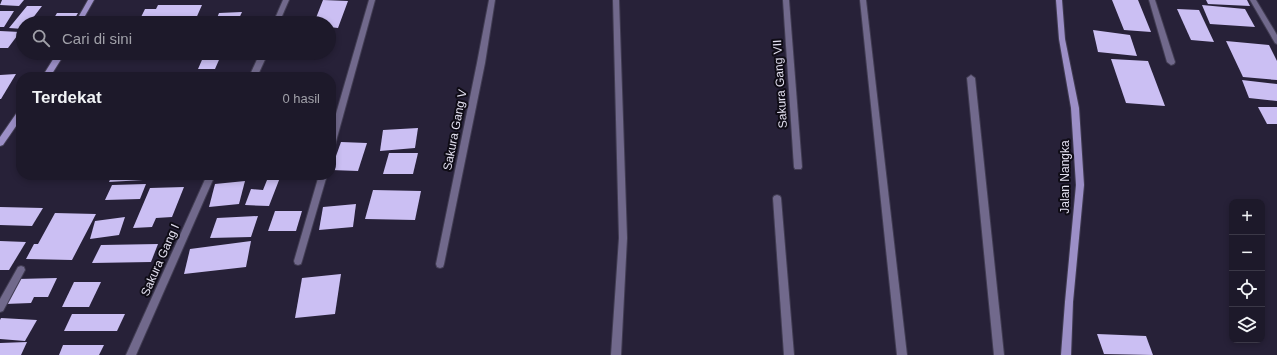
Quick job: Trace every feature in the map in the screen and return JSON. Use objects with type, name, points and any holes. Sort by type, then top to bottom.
[{"type":"main road","points":[[82,16],[91,0]]},
{"type":"main road","name":"Jalan Nangka","points":[[1060,0],[1062,39],[1075,108],[1080,185],[1069,302],[1066,355]]},
{"type":"main road","points":[[49,72],[57,60]]},
{"type":"main road","points":[[0,143],[16,120]]},
{"type":"street","points":[[279,16],[286,0]]},
{"type":"street","points":[[336,127],[372,0]]},
{"type":"street","name":"Sakura Gang V","points":[[440,264],[481,63],[492,0]]},
{"type":"street","points":[[616,0],[623,238],[616,355]]},
{"type":"street","name":"Sakura Gang VII","points":[[786,0],[798,167]]},
{"type":"street","points":[[863,0],[902,355]]},
{"type":"street","points":[[1152,0],[1171,62]]},
{"type":"street","points":[[1254,0],[1277,41]]},
{"type":"street","points":[[255,72],[261,60]]},
{"type":"street","points":[[971,78],[999,355]]},
{"type":"street","name":"Sakura Gang I","points":[[131,355],[209,180]]},
{"type":"street","points":[[298,261],[322,180]]},
{"type":"street","points":[[776,198],[789,355]]},
{"type":"street","points":[[0,308],[21,270]]},
{"type":"building","points":[[2,0],[24,0],[19,6],[0,5]]},
{"type":"building","points":[[323,0],[348,1],[338,28],[336,28],[336,16],[317,16]]},
{"type":"building","points":[[1112,0],[1138,0],[1151,32],[1124,30]]},
{"type":"building","points":[[1206,0],[1247,0],[1250,6],[1208,4]]},
{"type":"building","points":[[158,5],[202,5],[197,16],[142,16],[145,9],[156,9]]},
{"type":"building","points":[[1202,5],[1245,9],[1255,27],[1210,24]]},
{"type":"building","points":[[27,6],[42,6],[34,16],[19,16]]},
{"type":"building","points":[[1177,9],[1199,10],[1214,42],[1191,40]]},
{"type":"building","points":[[0,11],[14,11],[4,27],[0,27]]},
{"type":"building","points":[[242,12],[240,16],[218,16],[219,13]]},
{"type":"building","points":[[57,13],[78,13],[76,16],[55,16]]},
{"type":"building","points":[[16,19],[16,28],[9,28]]},
{"type":"building","points":[[1093,30],[1130,35],[1137,56],[1098,52]]},
{"type":"building","points":[[0,31],[16,32],[16,37],[8,48],[0,48]]},
{"type":"building","points":[[1226,41],[1269,45],[1277,61],[1277,80],[1243,77]]},
{"type":"building","points":[[1111,59],[1148,61],[1165,106],[1126,103]]},
{"type":"building","points":[[202,60],[219,60],[215,69],[198,69]]},
{"type":"building","points":[[16,74],[1,99],[0,99],[0,75]]},
{"type":"building","points":[[1242,80],[1277,84],[1277,101],[1249,98]]},
{"type":"building","points":[[1258,107],[1277,107],[1277,124],[1267,124]]},
{"type":"building","points":[[418,128],[415,148],[380,151],[383,130]]},
{"type":"building","points":[[341,142],[367,143],[358,171],[336,170],[336,156]]},
{"type":"building","points":[[389,153],[418,153],[413,174],[383,174]]},
{"type":"building","points":[[110,180],[143,180],[109,182]]},
{"type":"building","points":[[267,180],[279,180],[269,206],[245,205],[251,189],[263,190]]},
{"type":"building","points":[[245,181],[239,204],[209,207],[215,184]]},
{"type":"building","points":[[146,184],[140,199],[105,200],[112,185]]},
{"type":"building","points":[[184,187],[172,217],[156,218],[152,227],[133,228],[150,188]]},
{"type":"building","points":[[373,190],[421,191],[415,220],[365,219]]},
{"type":"building","points":[[356,204],[353,227],[319,230],[323,207]]},
{"type":"building","points":[[0,207],[43,208],[32,226],[0,225]]},
{"type":"building","points":[[275,211],[302,211],[296,231],[268,231]]},
{"type":"building","points":[[55,213],[96,214],[72,260],[26,259],[34,244],[38,244]]},
{"type":"building","points":[[258,216],[251,237],[210,238],[217,218]]},
{"type":"building","points":[[125,217],[119,235],[90,239],[95,221]]},
{"type":"building","points":[[0,241],[26,242],[9,270],[0,270]]},
{"type":"building","points":[[251,241],[246,267],[184,274],[190,249]]},
{"type":"building","points":[[158,244],[151,262],[92,263],[101,245]]},
{"type":"building","points":[[341,274],[335,314],[295,318],[302,278]]},
{"type":"building","points":[[57,278],[48,297],[34,297],[31,303],[5,304],[18,279]]},
{"type":"building","points":[[74,282],[101,282],[89,307],[62,307]]},
{"type":"building","points":[[72,314],[125,314],[117,331],[64,331]]},
{"type":"building","points":[[1,318],[37,320],[25,341],[0,339]]},
{"type":"building","points":[[1097,334],[1146,336],[1153,355],[1104,354]]},
{"type":"building","points":[[27,342],[21,355],[0,355],[0,343]]},
{"type":"building","points":[[63,345],[104,345],[99,355],[59,355]]}]
